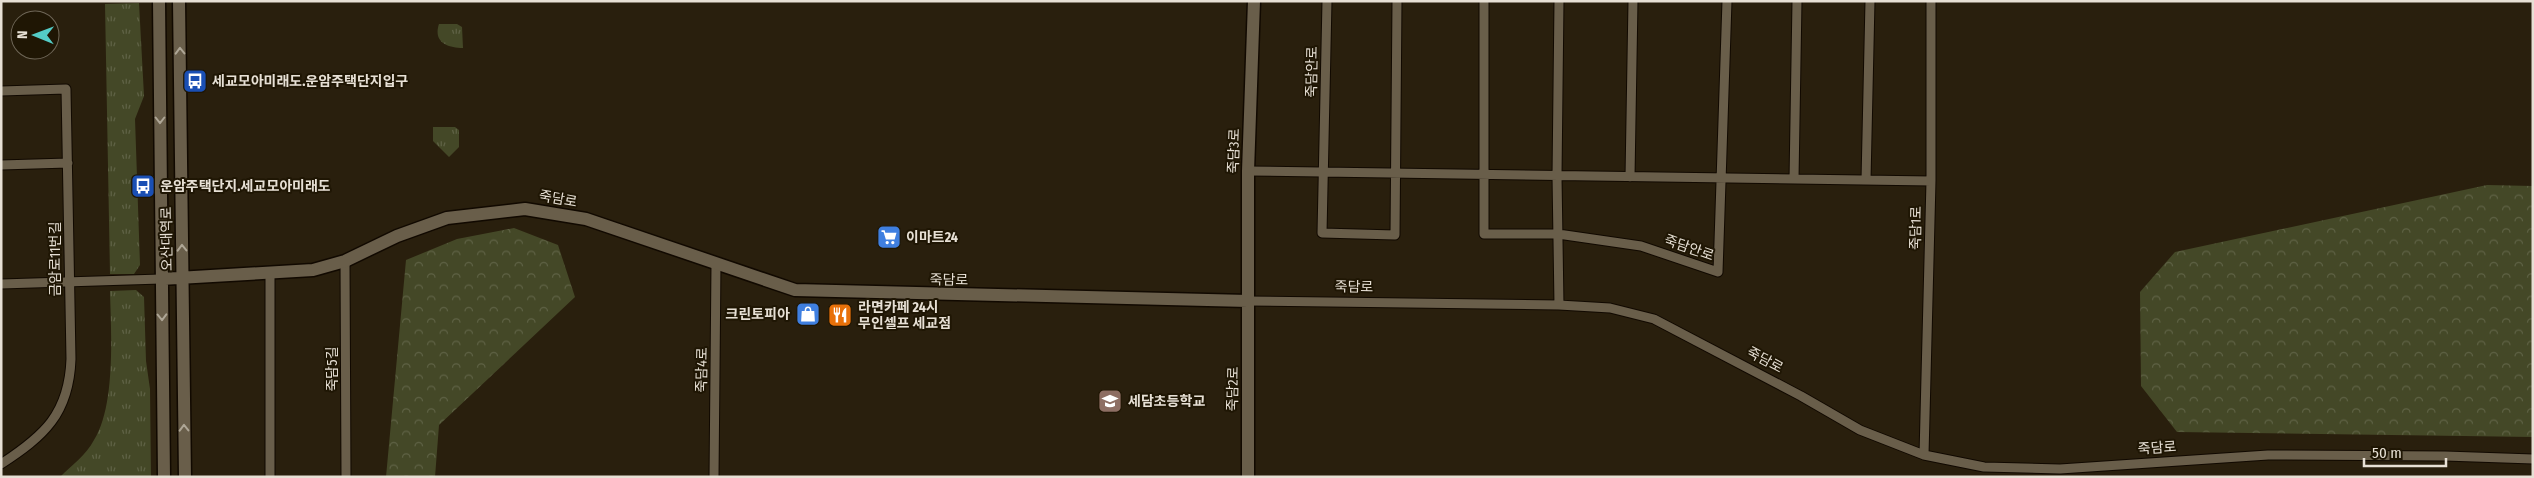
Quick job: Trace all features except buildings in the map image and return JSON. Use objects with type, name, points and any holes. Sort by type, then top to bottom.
[{"type":"street","name":"오산대역로","points":[[159,1],[164,477]]},
{"type":"street","name":"오산대역로","points":[[179,1],[185,477]]},
{"type":"street","name":"죽담3로","points":[[1248,301],[1248,172],[1254,1]]},
{"type":"street","name":"죽담안로","points":[[1327,1],[1322,233],[1395,235],[1397,1]]},
{"type":"street","name":"죽담안로","points":[[1484,1],[1482,174],[1484,234],[1558,234],[1641,246],[1718,272],[1723,178],[1727,1]]},
{"type":"street","points":[[1559,1],[1557,176],[1559,305]]},
{"type":"street","points":[[1630,177],[1633,1]]},
{"type":"street","points":[[1794,179],[1798,1]]},
{"type":"street","points":[[1866,180],[1870,1]]},
{"type":"street","name":"죽담1로","points":[[1924,455],[1931,181],[1932,1]]},
{"type":"street","name":"금암로11번길","points":[[1,91],[66,89],[68,283],[71,359],[70,380],[66,396],[50,426],[40,437],[1,464]]},
{"type":"street","points":[[1,166],[68,162]]},
{"type":"street","points":[[1248,172],[1931,181]]},
{"type":"street","name":"죽담로","points":[[161,279],[313,270],[345,261],[397,236],[447,218],[525,209],[586,219],[795,290],[1248,301],[1559,305],[1610,308],[1654,319],[1801,396],[1860,430],[1924,455],[1984,467],[2060,470],[2268,455],[2445,456],[2533,459]]},
{"type":"street","name":"죽담5길","points":[[345,261],[346,477]]},
{"type":"street","name":"죽담4로","points":[[714,477],[716,264]]},
{"type":"street","points":[[270,272],[270,477]]},
{"type":"street","points":[[1,284],[161,279]]},
{"type":"street","name":"죽담2로","points":[[1248,301],[1248,477]]},
{"type":"green space","points":[[139,3],[144,96],[135,119],[140,265],[134,274],[110,274],[105,4]]},
{"type":"green space","points":[[439,24],[457,24],[462,27],[463,48],[452,47],[440,40],[438,35]]},
{"type":"green space","points":[[433,127],[455,127],[459,130],[459,147],[449,157],[433,141]]},
{"type":"green space","points":[[2487,185],[2533,186],[2533,437],[2177,432],[2141,386],[2140,292],[2175,252]]},
{"type":"green space","points":[[514,228],[558,245],[575,297],[439,425],[435,477],[386,477],[406,260],[457,239]]},
{"type":"green space","points":[[136,290],[144,297],[146,361],[150,389],[151,477],[60,477],[91,445],[101,425],[106,408],[111,367],[110,291]]},
{"type":"place","name":"세교모아미래도.운암주택단지입구","points":[[195,81]]},
{"type":"place","name":"운암주택단지.세교모아미래도","points":[[143,186]]},
{"type":"place","name":"이마트24","points":[[889,237]]},
{"type":"place","name":"크린토피아","points":[[808,314]]},
{"type":"place","name":"라면카페 24시 무인셀프 세교점","points":[[840,315]]},
{"type":"place","name":"세담초등학교","points":[[1110,401]]}]
